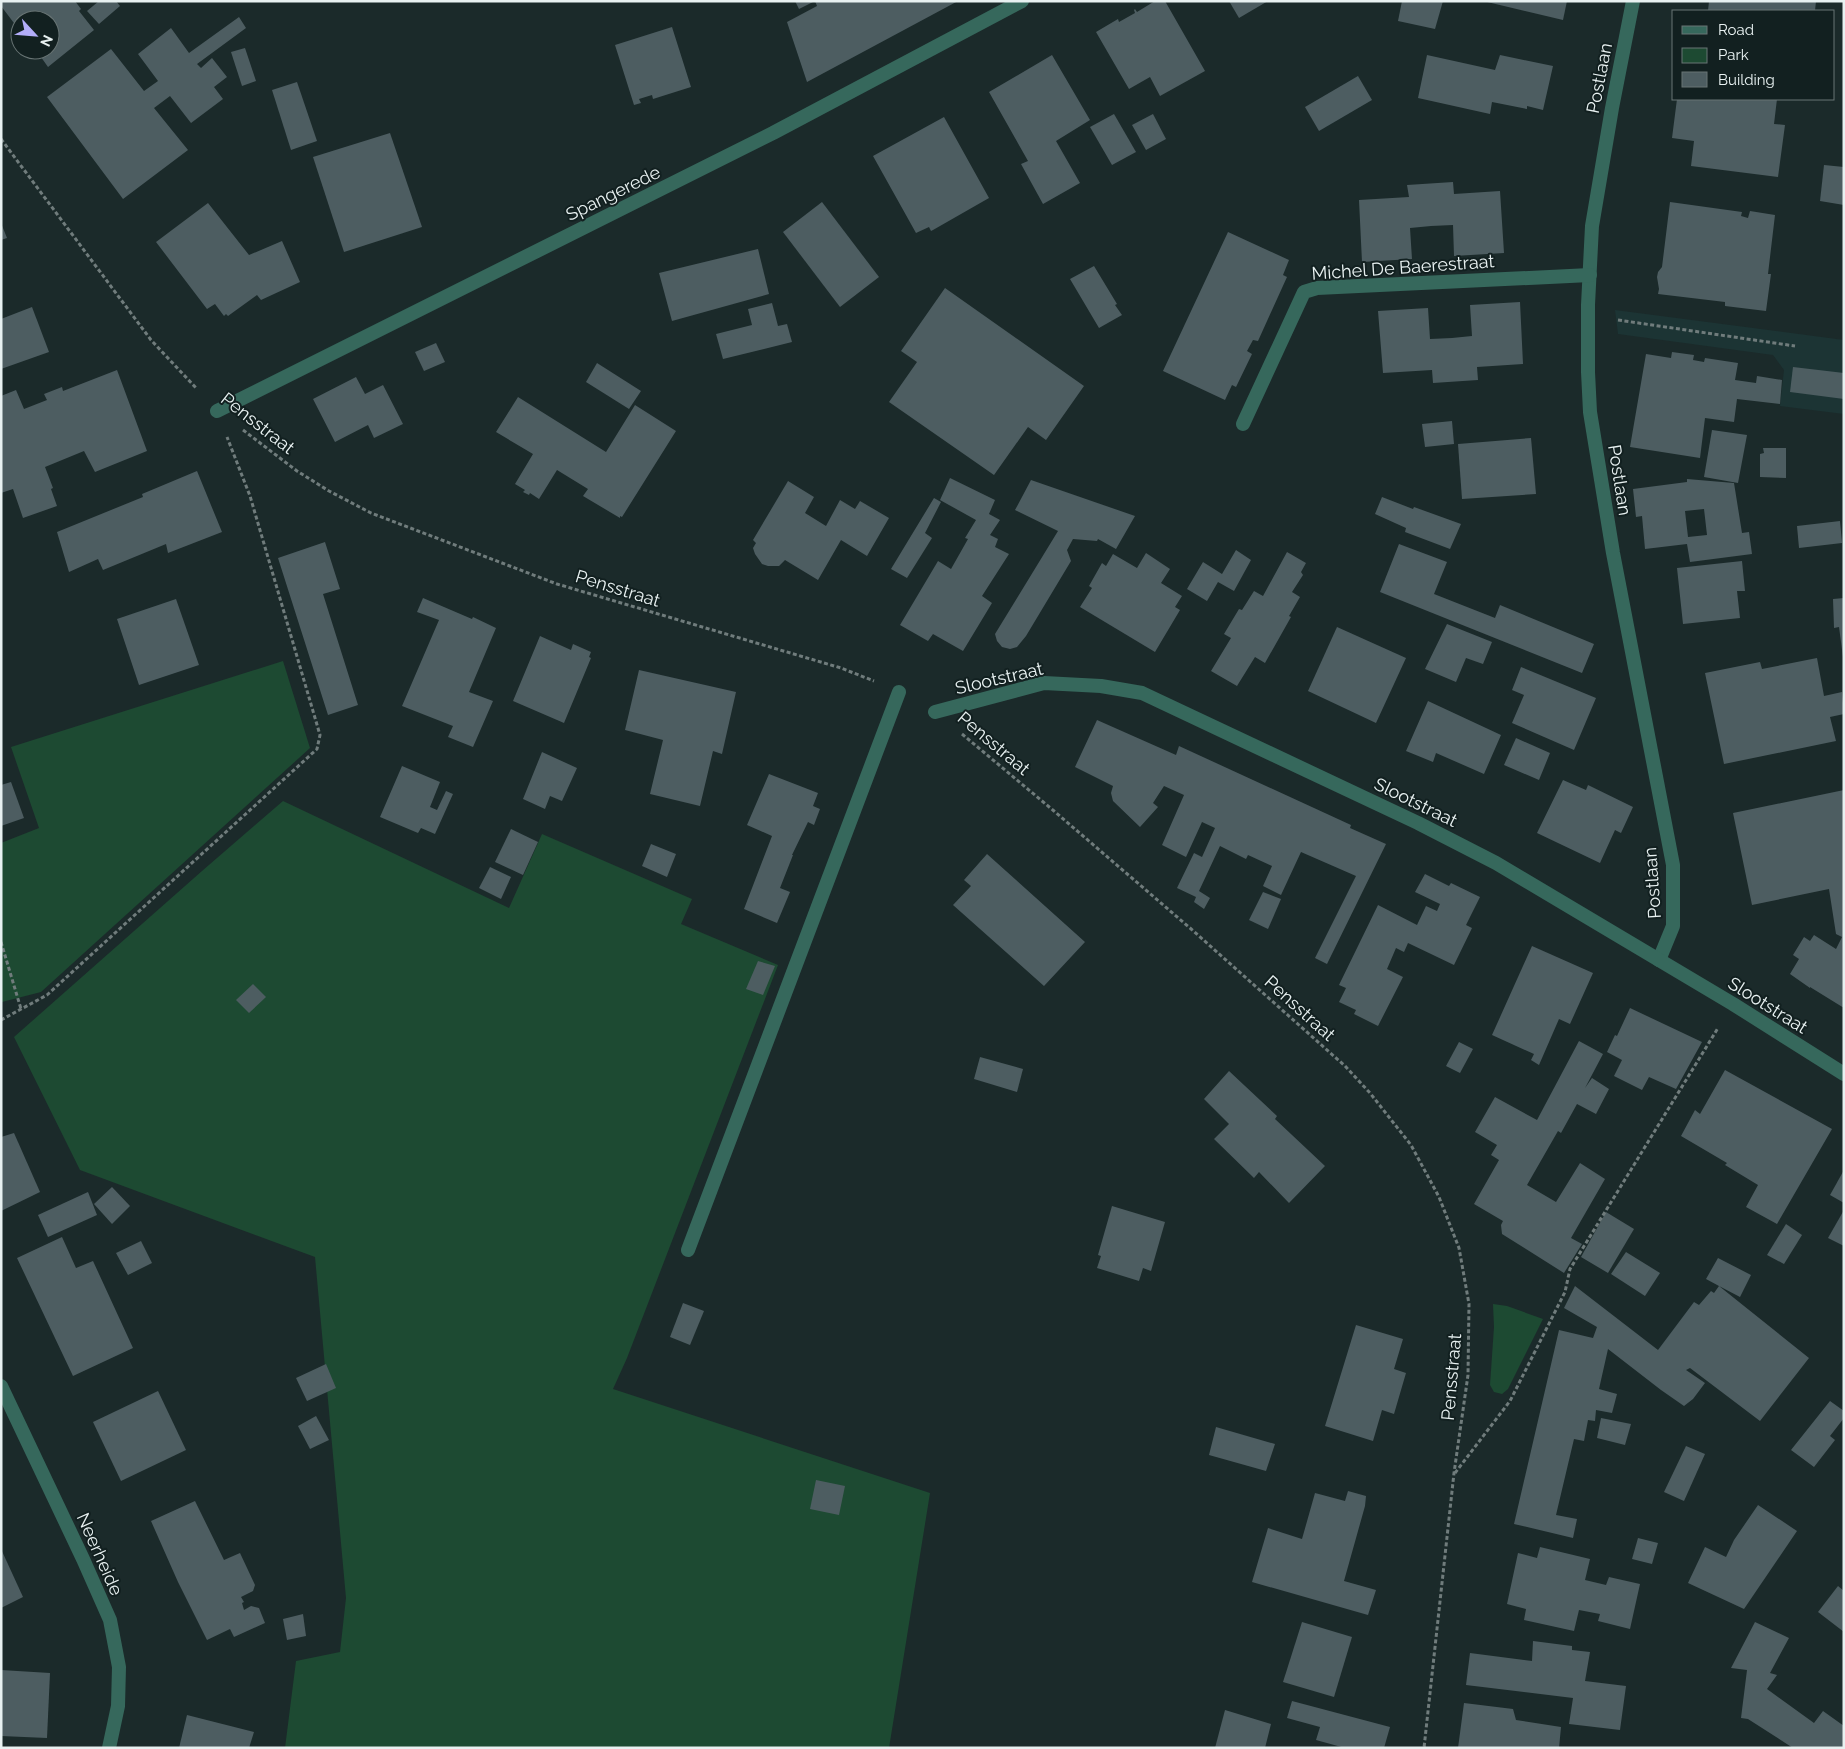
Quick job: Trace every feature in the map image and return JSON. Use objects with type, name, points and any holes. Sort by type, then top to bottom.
[{"type":"street","name":"Spangerede","points":[[217,411],[773,133],[1022,1]]},
{"type":"street","name":"Postlaan","points":[[1633,1],[1592,226],[1588,315],[1590,412],[1613,553],[1672,865],[1673,926],[1659,960]]},
{"type":"street","name":"Michel De Baerestraat","points":[[1243,424],[1304,292],[1317,288],[1590,275]]},
{"type":"street","name":"Slootstraat","points":[[935,712],[1044,684],[1101,686],[1142,693],[1426,827],[1496,863],[1733,1004],[1844,1074]]},
{"type":"street","points":[[688,1250],[900,692]]},
{"type":"street","name":"Neerheide","points":[[1,1386],[110,1620],[119,1666],[118,1706],[109,1748]]},
{"type":"path","name":"Pensstraat","points":[[1,138],[151,340],[217,411],[296,471],[371,513],[557,584],[841,668],[900,692]]},
{"type":"path","points":[[1588,315],[1795,346]]},
{"type":"path","points":[[1,1020],[47,995],[317,750],[320,735],[256,515],[217,411]]},
{"type":"path","name":"Pensstraat","points":[[935,712],[1107,856],[1345,1066],[1370,1093],[1411,1145],[1438,1197],[1459,1248],[1469,1304],[1468,1375],[1454,1473],[1424,1748]]},
{"type":"path","points":[[1,942],[22,1009]]},
{"type":"path","points":[[1454,1473],[1510,1401],[1565,1292],[1570,1268],[1733,1004]]},
{"type":"shaded area","points":[[1615,310],[1844,340],[1844,414],[1780,406],[1784,370],[1773,355],[1618,334]]},
{"type":"green space","points":[[283,661],[310,748],[41,992],[2,1002],[1,843],[39,828],[11,747]]},
{"type":"green space","points":[[283,801],[509,908],[542,834],[692,899],[681,924],[778,965],[627,1358],[613,1389],[930,1493],[889,1748],[285,1748],[296,1661],[340,1652],[346,1598],[315,1257],[80,1170],[14,1037]]},
{"type":"green space","points":[[1493,1304],[1507,1306],[1543,1319],[1508,1389],[1502,1394],[1494,1392],[1490,1385],[1494,1327]]},
{"type":"building","points":[[1,1],[75,1],[81,9],[79,11],[94,30],[60,57],[60,10],[10,10],[10,18],[1,6]]},
{"type":"building","points":[[99,1],[116,1],[120,6],[99,24],[87,11]]},
{"type":"building","points":[[795,1],[815,1],[799,9]]},
{"type":"building","points":[[815,1],[958,1],[807,82],[787,22],[817,6]]},
{"type":"building","points":[[1155,1],[1165,1],[1205,71],[1160,96],[1150,77],[1129,89],[1096,32],[1118,19],[1119,22],[1135,13],[1135,9],[1137,12]]},
{"type":"building","points":[[1229,1],[1268,1],[1239,18]]},
{"type":"building","points":[[1402,1],[1443,1],[1435,29],[1398,21]]},
{"type":"building","points":[[1483,1],[1567,1],[1563,20]]},
{"type":"building","points":[[1709,1],[1816,1],[1815,10],[1708,10]]},
{"type":"building","points":[[239,17],[246,28],[197,64],[201,68],[212,58],[227,77],[214,87],[223,99],[191,123],[170,96],[154,108],[188,150],[123,199],[47,97],[111,49],[144,91],[158,81],[138,54],[171,28],[189,53]]},
{"type":"building","points":[[672,27],[691,87],[653,99],[652,95],[639,99],[641,103],[634,105],[615,45]]},
{"type":"building","points":[[245,48],[256,81],[242,86],[231,52]]},
{"type":"building","points":[[1052,55],[1090,120],[1056,141],[1080,183],[1043,204],[1021,164],[1028,161],[989,92]]},
{"type":"building","points":[[1427,55],[1495,70],[1500,55],[1553,66],[1543,110],[1492,102],[1490,114],[1418,98]]},
{"type":"building","points":[[43,60],[57,60],[48,67]]},
{"type":"building","points":[[1358,76],[1372,100],[1319,131],[1305,107]]},
{"type":"building","points":[[297,82],[317,141],[291,150],[272,90]]},
{"type":"building","points":[[1677,100],[1777,100],[1774,124],[1785,125],[1778,177],[1691,166],[1694,141],[1672,138]]},
{"type":"building","points":[[1114,114],[1136,152],[1112,165],[1090,127]]},
{"type":"building","points":[[1153,114],[1166,139],[1146,150],[1132,125]]},
{"type":"building","points":[[944,117],[989,198],[931,231],[929,227],[916,233],[873,156]]},
{"type":"building","points":[[390,133],[422,227],[344,252],[313,157]]},
{"type":"building","points":[[1824,165],[1844,167],[1844,205],[1820,201]]},
{"type":"building","points":[[1453,182],[1454,194],[1500,191],[1504,253],[1454,256],[1453,225],[1431,226],[1410,228],[1412,259],[1362,262],[1359,200],[1409,197],[1407,185]]},
{"type":"building","points":[[822,202],[879,277],[840,307],[783,232]]},
{"type":"building","points":[[1670,202],[1742,212],[1741,216],[1748,218],[1750,211],[1775,215],[1768,274],[1771,274],[1766,311],[1725,306],[1725,302],[1658,294],[1657,277],[1662,267]]},
{"type":"building","points":[[208,203],[249,255],[282,241],[300,282],[261,300],[257,295],[228,316],[226,314],[224,316],[215,304],[207,309],[156,242]]},
{"type":"building","points":[[1,223],[7,238],[1,240]]},
{"type":"building","points":[[1228,232],[1289,260],[1283,275],[1287,277],[1258,341],[1253,340],[1247,351],[1252,354],[1236,387],[1232,385],[1225,400],[1163,371]]},
{"type":"building","points":[[758,249],[769,294],[672,321],[659,273]]},
{"type":"building","points":[[1094,266],[1122,315],[1099,328],[1070,279]]},
{"type":"building","points":[[945,288],[1084,386],[1046,440],[1028,427],[994,475],[889,402],[917,362],[901,351]]},
{"type":"building","points":[[1520,302],[1523,364],[1477,367],[1478,380],[1433,383],[1432,370],[1383,373],[1378,311],[1428,308],[1430,339],[1452,338],[1472,336],[1470,305]]},
{"type":"building","points":[[772,303],[778,326],[787,324],[792,342],[723,359],[716,334],[752,325],[748,309]]},
{"type":"building","points":[[32,307],[49,352],[1,369],[1,319]]},
{"type":"building","points":[[436,343],[445,362],[424,371],[415,352]]},
{"type":"building","points":[[1672,352],[1694,355],[1693,360],[1704,362],[1705,358],[1738,363],[1735,380],[1756,383],[1757,376],[1782,380],[1780,404],[1737,399],[1734,422],[1705,418],[1700,458],[1630,447],[1646,354],[1671,358]]},
{"type":"building","points":[[597,363],[641,391],[629,409],[586,382]]},
{"type":"building","points":[[1793,367],[1844,373],[1844,399],[1790,392]]},
{"type":"building","points":[[117,370],[147,451],[95,472],[84,451],[45,467],[57,506],[23,518],[13,489],[1,493],[1,396],[16,390],[24,409],[47,400],[44,394],[62,387],[63,391]]},
{"type":"building","points":[[356,377],[365,394],[383,385],[403,424],[374,438],[368,425],[335,442],[313,399]]},
{"type":"building","points":[[518,397],[606,452],[635,405],[676,431],[620,518],[583,496],[588,489],[557,470],[539,499],[530,493],[529,495],[523,492],[525,490],[515,484],[533,454],[496,432]]},
{"type":"building","points":[[1452,421],[1454,444],[1425,447],[1422,424]]},
{"type":"building","points":[[1712,430],[1747,435],[1738,483],[1704,477]]},
{"type":"building","points":[[1531,438],[1536,494],[1462,499],[1458,444]]},
{"type":"building","points":[[1763,448],[1786,448],[1786,478],[1760,477],[1760,454],[1764,453]]},
{"type":"building","points":[[197,471],[222,532],[168,553],[166,544],[103,570],[98,559],[69,572],[57,532],[143,497],[142,494]]},
{"type":"building","points":[[950,478],[995,500],[989,514],[1000,520],[990,535],[998,539],[995,547],[1009,554],[982,596],[992,603],[963,651],[933,634],[928,641],[900,625],[938,561],[951,569],[968,539],[965,538],[976,520],[940,500]]},
{"type":"building","points":[[1687,479],[1734,483],[1742,533],[1749,532],[1752,554],[1690,562],[1687,544],[1645,549],[1642,516],[1636,517],[1633,489],[1687,482]],"holes":[[[1704,509],[1707,535],[1688,537],[1685,511]]]},
{"type":"building","points":[[1031,480],[1135,516],[1116,549],[1098,539],[1097,541],[1073,539],[1067,550],[1071,561],[1026,636],[1017,647],[1010,649],[1002,647],[997,641],[995,634],[1058,531],[1015,510]]},
{"type":"building","points":[[788,481],[814,497],[805,513],[826,526],[840,500],[855,509],[860,501],[889,518],[867,556],[841,540],[818,580],[785,560],[779,566],[762,564],[755,554],[753,548],[756,543],[753,540]]},
{"type":"building","points":[[1382,497],[1461,524],[1450,549],[1405,532],[1406,528],[1375,514]]},
{"type":"building","points":[[934,498],[941,502],[925,533],[932,538],[907,578],[891,569]]},
{"type":"building","points":[[1840,521],[1842,543],[1799,548],[1797,526]]},
{"type":"building","points":[[325,542],[340,589],[323,594],[358,705],[328,715],[278,558]]},
{"type":"building","points":[[1399,544],[1447,562],[1434,594],[1495,618],[1500,605],[1594,644],[1582,673],[1380,592]]},
{"type":"building","points":[[1236,550],[1251,560],[1234,591],[1218,582],[1207,601],[1187,589],[1203,562],[1222,574]]},
{"type":"building","points":[[1287,552],[1306,563],[1301,572],[1303,575],[1292,592],[1300,597],[1265,663],[1255,657],[1237,686],[1211,671],[1231,638],[1224,634],[1239,609],[1242,610],[1254,591],[1263,596]]},
{"type":"building","points":[[1146,553],[1170,569],[1161,583],[1182,596],[1175,607],[1180,610],[1155,652],[1080,607],[1092,588],[1089,586],[1102,563],[1106,566],[1113,554],[1137,568]]},
{"type":"building","points":[[1742,561],[1745,591],[1737,591],[1740,618],[1683,624],[1677,568]]},
{"type":"building","points":[[423,598],[496,628],[469,692],[493,701],[473,747],[448,737],[453,726],[402,706],[439,620],[417,612]]},
{"type":"building","points":[[1844,598],[1843,657],[1839,627],[1834,628],[1833,599]]},
{"type":"building","points":[[176,599],[199,665],[139,685],[117,619]]},
{"type":"building","points":[[1447,624],[1492,642],[1483,664],[1466,658],[1456,682],[1425,669]]},
{"type":"building","points":[[1337,627],[1406,658],[1376,723],[1308,691]]},
{"type":"building","points":[[540,636],[571,650],[573,644],[591,652],[589,657],[591,658],[564,723],[513,701]]},
{"type":"building","points":[[1817,658],[1824,696],[1842,692],[1844,714],[1830,717],[1836,741],[1724,764],[1705,673],[1760,662],[1762,669]]},
{"type":"building","points":[[1521,667],[1596,698],[1574,750],[1512,723],[1524,695],[1512,690]]},
{"type":"building","points":[[639,670],[736,692],[722,754],[713,751],[700,806],[650,794],[663,740],[625,730]]},
{"type":"building","points":[[1428,701],[1501,735],[1484,774],[1436,753],[1433,762],[1406,751]]},
{"type":"building","points":[[1097,720],[1176,755],[1179,746],[1351,825],[1350,828],[1386,844],[1327,964],[1315,958],[1356,876],[1301,852],[1281,895],[1263,886],[1272,866],[1248,855],[1246,859],[1220,846],[1199,891],[1210,898],[1204,909],[1194,902],[1196,897],[1177,888],[1194,853],[1202,857],[1215,828],[1202,822],[1186,857],[1162,845],[1184,795],[1164,786],[1153,803],[1158,807],[1140,827],[1113,801],[1111,793],[1113,786],[1075,767]]},
{"type":"building","points":[[1516,738],[1550,753],[1539,780],[1504,765]]},
{"type":"building","points":[[542,752],[577,768],[562,801],[550,796],[545,809],[523,799]]},
{"type":"building","points":[[402,766],[440,782],[430,807],[437,810],[446,791],[453,794],[435,834],[421,828],[418,833],[380,817]]},
{"type":"building","points":[[769,774],[818,793],[813,806],[820,809],[814,825],[808,822],[792,855],[780,888],[790,892],[777,923],[744,909],[772,836],[747,825]]},
{"type":"building","points":[[1563,780],[1586,790],[1588,785],[1633,807],[1621,833],[1615,830],[1600,863],[1537,833]]},
{"type":"building","points":[[11,782],[24,818],[1,826],[1,785]]},
{"type":"building","points":[[1844,790],[1844,1008],[1790,974],[1799,959],[1793,955],[1804,937],[1810,941],[1814,935],[1836,949],[1842,937],[1836,934],[1829,889],[1752,905],[1733,813]]},
{"type":"building","points":[[511,829],[538,842],[523,875],[495,862]]},
{"type":"building","points":[[651,844],[676,854],[667,877],[642,866]]},
{"type":"building","points":[[987,854],[1085,942],[1044,986],[953,905],[971,886],[964,880]]},
{"type":"building","points":[[490,867],[511,877],[501,899],[479,888]]},
{"type":"building","points":[[1425,874],[1449,886],[1451,883],[1480,897],[1466,925],[1472,928],[1454,965],[1408,943],[1404,952],[1396,948],[1387,969],[1403,977],[1378,1026],[1354,1014],[1356,1010],[1339,1002],[1346,988],[1339,985],[1378,905],[1417,925],[1426,906],[1437,911],[1440,904],[1415,892]]},
{"type":"building","points":[[1263,892],[1281,899],[1268,929],[1249,920]]},
{"type":"building","points":[[1532,946],[1593,973],[1570,1024],[1559,1019],[1539,1065],[1531,1060],[1534,1054],[1492,1035]]},
{"type":"building","points":[[758,961],[775,966],[763,995],[746,989]]},
{"type":"building","points":[[253,984],[266,997],[249,1013],[236,1000]]},
{"type":"building","points":[[1630,1008],[1702,1042],[1676,1089],[1649,1077],[1642,1090],[1614,1076],[1622,1060],[1607,1052]]},
{"type":"building","points":[[1579,1041],[1603,1054],[1585,1088],[1592,1078],[1609,1089],[1596,1114],[1577,1104],[1561,1133],[1558,1131],[1527,1185],[1556,1202],[1580,1163],[1605,1179],[1571,1238],[1582,1244],[1564,1273],[1502,1234],[1501,1225],[1503,1221],[1474,1204],[1499,1160],[1491,1155],[1497,1145],[1475,1132],[1495,1097],[1537,1120]]},
{"type":"building","points":[[1459,1042],[1473,1049],[1460,1073],[1446,1066]]},
{"type":"building","points":[[980,1057],[1023,1069],[1017,1092],[974,1079]]},
{"type":"building","points":[[1725,1070],[1832,1129],[1777,1224],[1746,1207],[1758,1185],[1725,1165],[1727,1163],[1681,1136],[1695,1110],[1700,1114]]},
{"type":"building","points":[[1229,1071],[1277,1116],[1275,1119],[1325,1166],[1289,1203],[1259,1172],[1254,1178],[1214,1139],[1229,1124],[1204,1099]]},
{"type":"building","points":[[14,1133],[40,1192],[1,1211],[1,1137]]},
{"type":"building","points":[[1844,1170],[1844,1203],[1830,1195]]},
{"type":"building","points":[[112,1187],[130,1206],[112,1224],[94,1204]]},
{"type":"building","points":[[88,1192],[97,1215],[48,1237],[38,1215]]},
{"type":"building","points":[[1112,1206],[1165,1222],[1151,1271],[1143,1268],[1139,1281],[1097,1268],[1101,1256],[1098,1255]]},
{"type":"building","points":[[1844,1210],[1844,1246],[1828,1238]]},
{"type":"building","points":[[1606,1212],[1634,1229],[1608,1273],[1581,1257]]},
{"type":"building","points":[[1786,1224],[1802,1235],[1784,1264],[1767,1255]]},
{"type":"building","points":[[62,1237],[76,1268],[93,1261],[133,1348],[73,1376],[17,1258]]},
{"type":"building","points":[[141,1241],[152,1263],[128,1275],[116,1253]]},
{"type":"building","points":[[1626,1252],[1660,1273],[1645,1296],[1611,1274]]},
{"type":"building","points":[[1718,1258],[1751,1275],[1740,1297],[1706,1279]]},
{"type":"building","points":[[1575,1286],[1658,1350],[1694,1302],[1699,1305],[1711,1291],[1714,1293],[1719,1286],[1809,1358],[1760,1421],[1690,1368],[1686,1370],[1705,1383],[1693,1399],[1684,1406],[1608,1349],[1599,1389],[1617,1394],[1612,1413],[1596,1410],[1595,1421],[1588,1420],[1584,1441],[1574,1439],[1556,1515],[1577,1519],[1573,1538],[1514,1524],[1559,1330],[1593,1338],[1597,1327],[1564,1308]]},
{"type":"building","points":[[683,1303],[704,1311],[690,1345],[670,1337]]},
{"type":"building","points":[[1356,1325],[1403,1339],[1394,1369],[1406,1373],[1394,1414],[1382,1410],[1373,1441],[1325,1426]]},
{"type":"building","points":[[326,1364],[336,1388],[307,1401],[296,1378]]},
{"type":"building","points":[[158,1391],[186,1450],[121,1481],[93,1422]]},
{"type":"building","points":[[1830,1401],[1844,1411],[1844,1418],[1830,1436],[1835,1440],[1814,1467],[1791,1450]]},
{"type":"building","points":[[316,1416],[329,1440],[310,1449],[298,1426]]},
{"type":"building","points":[[1601,1418],[1631,1424],[1625,1445],[1597,1438]]},
{"type":"building","points":[[1216,1427],[1275,1444],[1266,1471],[1209,1455]]},
{"type":"building","points":[[1686,1446],[1705,1454],[1684,1501],[1664,1492]]},
{"type":"building","points":[[816,1480],[845,1486],[839,1515],[810,1509]]},
{"type":"building","points":[[1348,1491],[1366,1496],[1365,1506],[1344,1581],[1376,1590],[1368,1615],[1252,1582],[1268,1528],[1302,1539],[1315,1493],[1345,1501]]},
{"type":"building","points":[[195,1501],[224,1560],[240,1553],[255,1585],[253,1591],[241,1597],[244,1602],[242,1603],[244,1610],[251,1606],[259,1608],[265,1623],[234,1637],[230,1629],[207,1640],[178,1582],[151,1521]]},
{"type":"building","points":[[1758,1505],[1797,1531],[1744,1609],[1688,1583],[1705,1547],[1726,1557],[1734,1540]]},
{"type":"building","points":[[1638,1538],[1658,1543],[1652,1564],[1632,1559]]},
{"type":"building","points":[[1540,1547],[1590,1559],[1585,1580],[1606,1585],[1609,1577],[1640,1584],[1630,1629],[1598,1621],[1600,1614],[1579,1610],[1574,1631],[1524,1620],[1526,1609],[1507,1604],[1518,1553],[1537,1558]]},
{"type":"building","points":[[1,1549],[23,1597],[1,1608]]},
{"type":"building","points":[[1838,1586],[1844,1591],[1844,1632],[1818,1612]]},
{"type":"building","points":[[303,1614],[306,1636],[287,1640],[283,1619]]},
{"type":"building","points":[[1302,1622],[1352,1637],[1334,1697],[1283,1682]]},
{"type":"building","points":[[1755,1622],[1789,1638],[1770,1673],[1777,1675],[1767,1689],[1814,1723],[1823,1711],[1844,1726],[1844,1748],[1793,1748],[1748,1719],[1741,1718],[1747,1670],[1731,1668]]},
{"type":"building","points":[[1533,1641],[1572,1646],[1572,1650],[1590,1652],[1585,1681],[1626,1686],[1620,1730],[1569,1724],[1573,1698],[1466,1685],[1470,1653],[1532,1661]]},
{"type":"building","points":[[1,1670],[50,1673],[47,1738],[1,1736]]},
{"type":"building","points":[[1292,1701],[1390,1727],[1384,1748],[1345,1748],[1316,1740],[1320,1727],[1287,1718]]},
{"type":"building","points":[[1464,1703],[1513,1709],[1516,1720],[1561,1727],[1559,1748],[1458,1748]]},
{"type":"building","points":[[1225,1710],[1271,1724],[1265,1748],[1215,1748]]},
{"type":"building","points":[[187,1715],[254,1732],[249,1748],[179,1748]]}]
